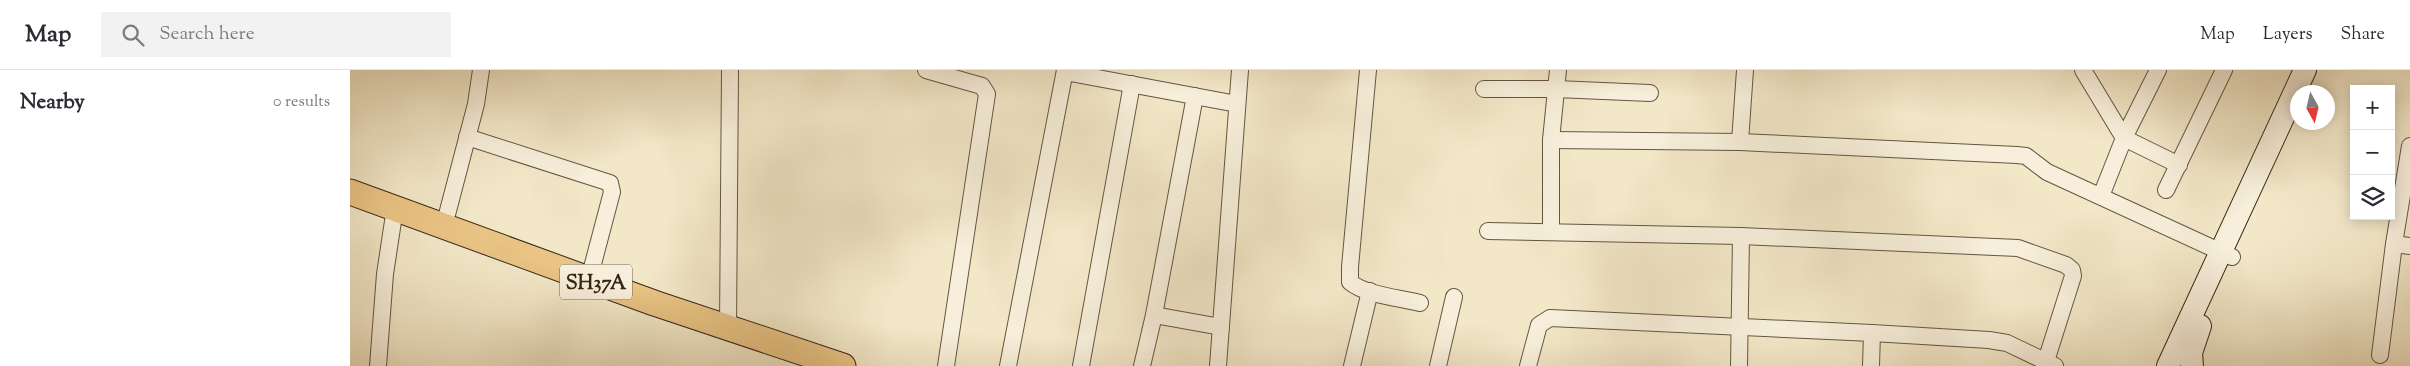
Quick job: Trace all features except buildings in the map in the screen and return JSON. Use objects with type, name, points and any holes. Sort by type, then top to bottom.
[{"type":"main road","points":[[2192,366],[2191,353],[2197,332],[2227,254],[2305,70]]},
{"type":"main road","points":[[2314,85],[2321,70]]},
{"type":"main road","points":[[2168,366],[2292,130]]},
{"type":"main road","name":"SH37A","points":[[350,192],[589,279],[843,366]]},
{"type":"street","points":[[444,226],[476,104],[481,70]]},
{"type":"street","points":[[728,328],[730,70]]},
{"type":"street","points":[[926,70],[982,86],[988,94],[946,366]]},
{"type":"street","points":[[1218,366],[1240,70]]},
{"type":"street","points":[[1368,70],[1349,275],[1350,282],[1370,291],[1420,303]]},
{"type":"street","points":[[1551,232],[1551,140],[1558,70]]},
{"type":"street","points":[[1740,142],[1745,70]]},
{"type":"street","points":[[2101,196],[2124,138],[2158,70]]},
{"type":"street","points":[[2166,190],[2224,70]]},
{"type":"street","points":[[1008,366],[1065,71],[1237,104]]},
{"type":"street","points":[[2086,72],[2124,138],[2179,164]]},
{"type":"street","points":[[1081,366],[1132,84]]},
{"type":"street","points":[[1484,88],[1556,89],[1650,94]]},
{"type":"street","points":[[1142,366],[1154,315],[1195,96]]},
{"type":"street","points":[[467,137],[610,183],[612,192],[589,279]]},
{"type":"street","points":[[1551,140],[1740,142],[2026,156],[2047,172],[2227,254]]},
{"type":"street","points":[[2380,355],[2402,245],[2410,146]]},
{"type":"street","points":[[378,366],[385,274],[395,208]]},
{"type":"street","points":[[1488,231],[1741,236],[2018,248],[2066,265],[2072,270],[2072,284],[2050,364],[2007,343],[1872,333],[1550,318],[1539,325],[1528,366]]},
{"type":"street","points":[[1739,366],[1741,236]]},
{"type":"street","points":[[1352,366],[1370,291]]},
{"type":"street","points":[[1438,366],[1454,297]]},
{"type":"street","points":[[1154,315],[1221,327]]},
{"type":"street","points":[[1871,366],[1872,333]]}]
